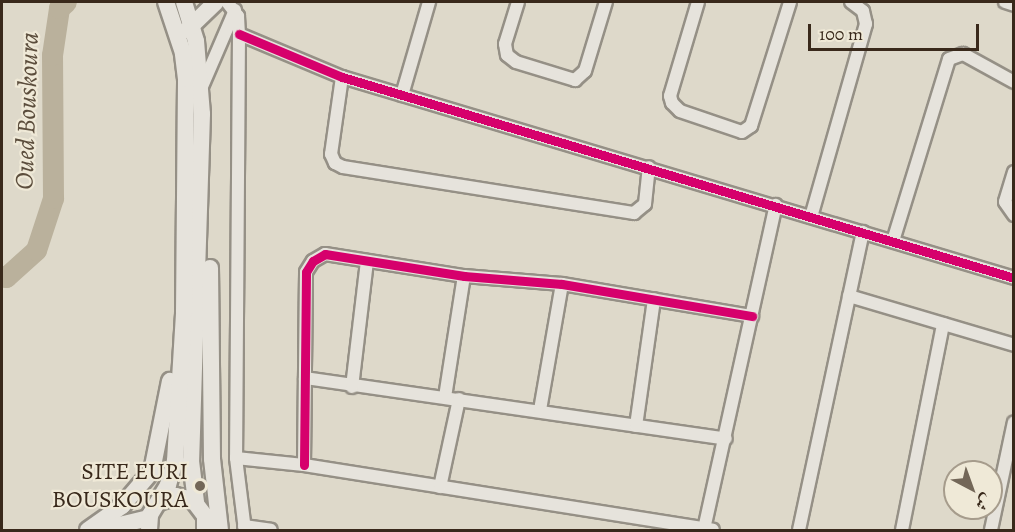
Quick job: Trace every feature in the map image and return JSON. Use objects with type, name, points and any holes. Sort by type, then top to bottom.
[{"type":"main road","points":[[203,2],[176,5],[201,89],[201,210],[192,461],[196,502],[205,516],[205,531]]},
{"type":"main road","points":[[99,531],[149,524],[174,461],[185,250],[188,122],[185,31],[216,2]]},
{"type":"main road","points":[[201,210],[207,231],[211,288],[212,459],[220,531]]},
{"type":"main road","points":[[88,531],[136,492],[158,456],[171,372],[174,284],[185,250]]},
{"type":"main road","points":[[159,502],[180,496],[196,502]]},
{"type":"street","points":[[402,94],[429,2]]},
{"type":"street","points":[[518,2],[505,44],[507,55],[516,62],[575,80],[585,71],[606,2]]},
{"type":"street","points":[[698,2],[670,96],[672,103],[680,111],[741,132],[751,126],[790,2]]},
{"type":"street","points":[[811,217],[866,24],[863,11],[851,2]]},
{"type":"street","points":[[1005,2],[1014,5]]},
{"type":"street","points":[[231,6],[239,34],[236,458],[245,528],[271,531]]},
{"type":"street","points":[[201,89],[231,6]]},
{"type":"street","points":[[239,34],[342,77],[650,167],[1014,278]]},
{"type":"street","points":[[893,241],[949,59],[963,54],[1014,82]]},
{"type":"street","points":[[342,77],[331,154],[335,163],[343,167],[630,213],[638,212],[645,204],[650,167]]},
{"type":"street","points":[[1014,172],[1005,202],[1014,215]]},
{"type":"street","points":[[236,458],[304,465],[709,530],[776,205]]},
{"type":"street","points":[[799,531],[863,232]]},
{"type":"street","points":[[304,465],[306,272],[313,261],[325,254],[464,276],[562,284],[752,316]]},
{"type":"street","points":[[352,387],[367,261]]},
{"type":"street","points":[[445,397],[464,276]]},
{"type":"street","points":[[540,410],[562,284]]},
{"type":"street","points":[[849,296],[1014,345]]},
{"type":"street","points":[[636,426],[654,299]]},
{"type":"street","points":[[902,531],[943,324]]},
{"type":"street","points":[[305,378],[352,387],[540,410],[726,439]]},
{"type":"street","points":[[440,487],[459,399]]},
{"type":"street","points":[[991,531],[1014,422]]},
{"type":"waterway","name":"Oued Bouskoura","points":[[2,276],[6,277],[36,250],[53,198],[52,55],[59,8],[66,2]]},
{"type":"cycle path","points":[[239,34],[342,77],[1014,278]]},
{"type":"cycle path","points":[[304,465],[306,272],[313,261],[325,254],[464,276],[562,284],[752,316]]},
{"type":"place","name":"SITE EURI BOUSKOURA","points":[[200,486]]}]
